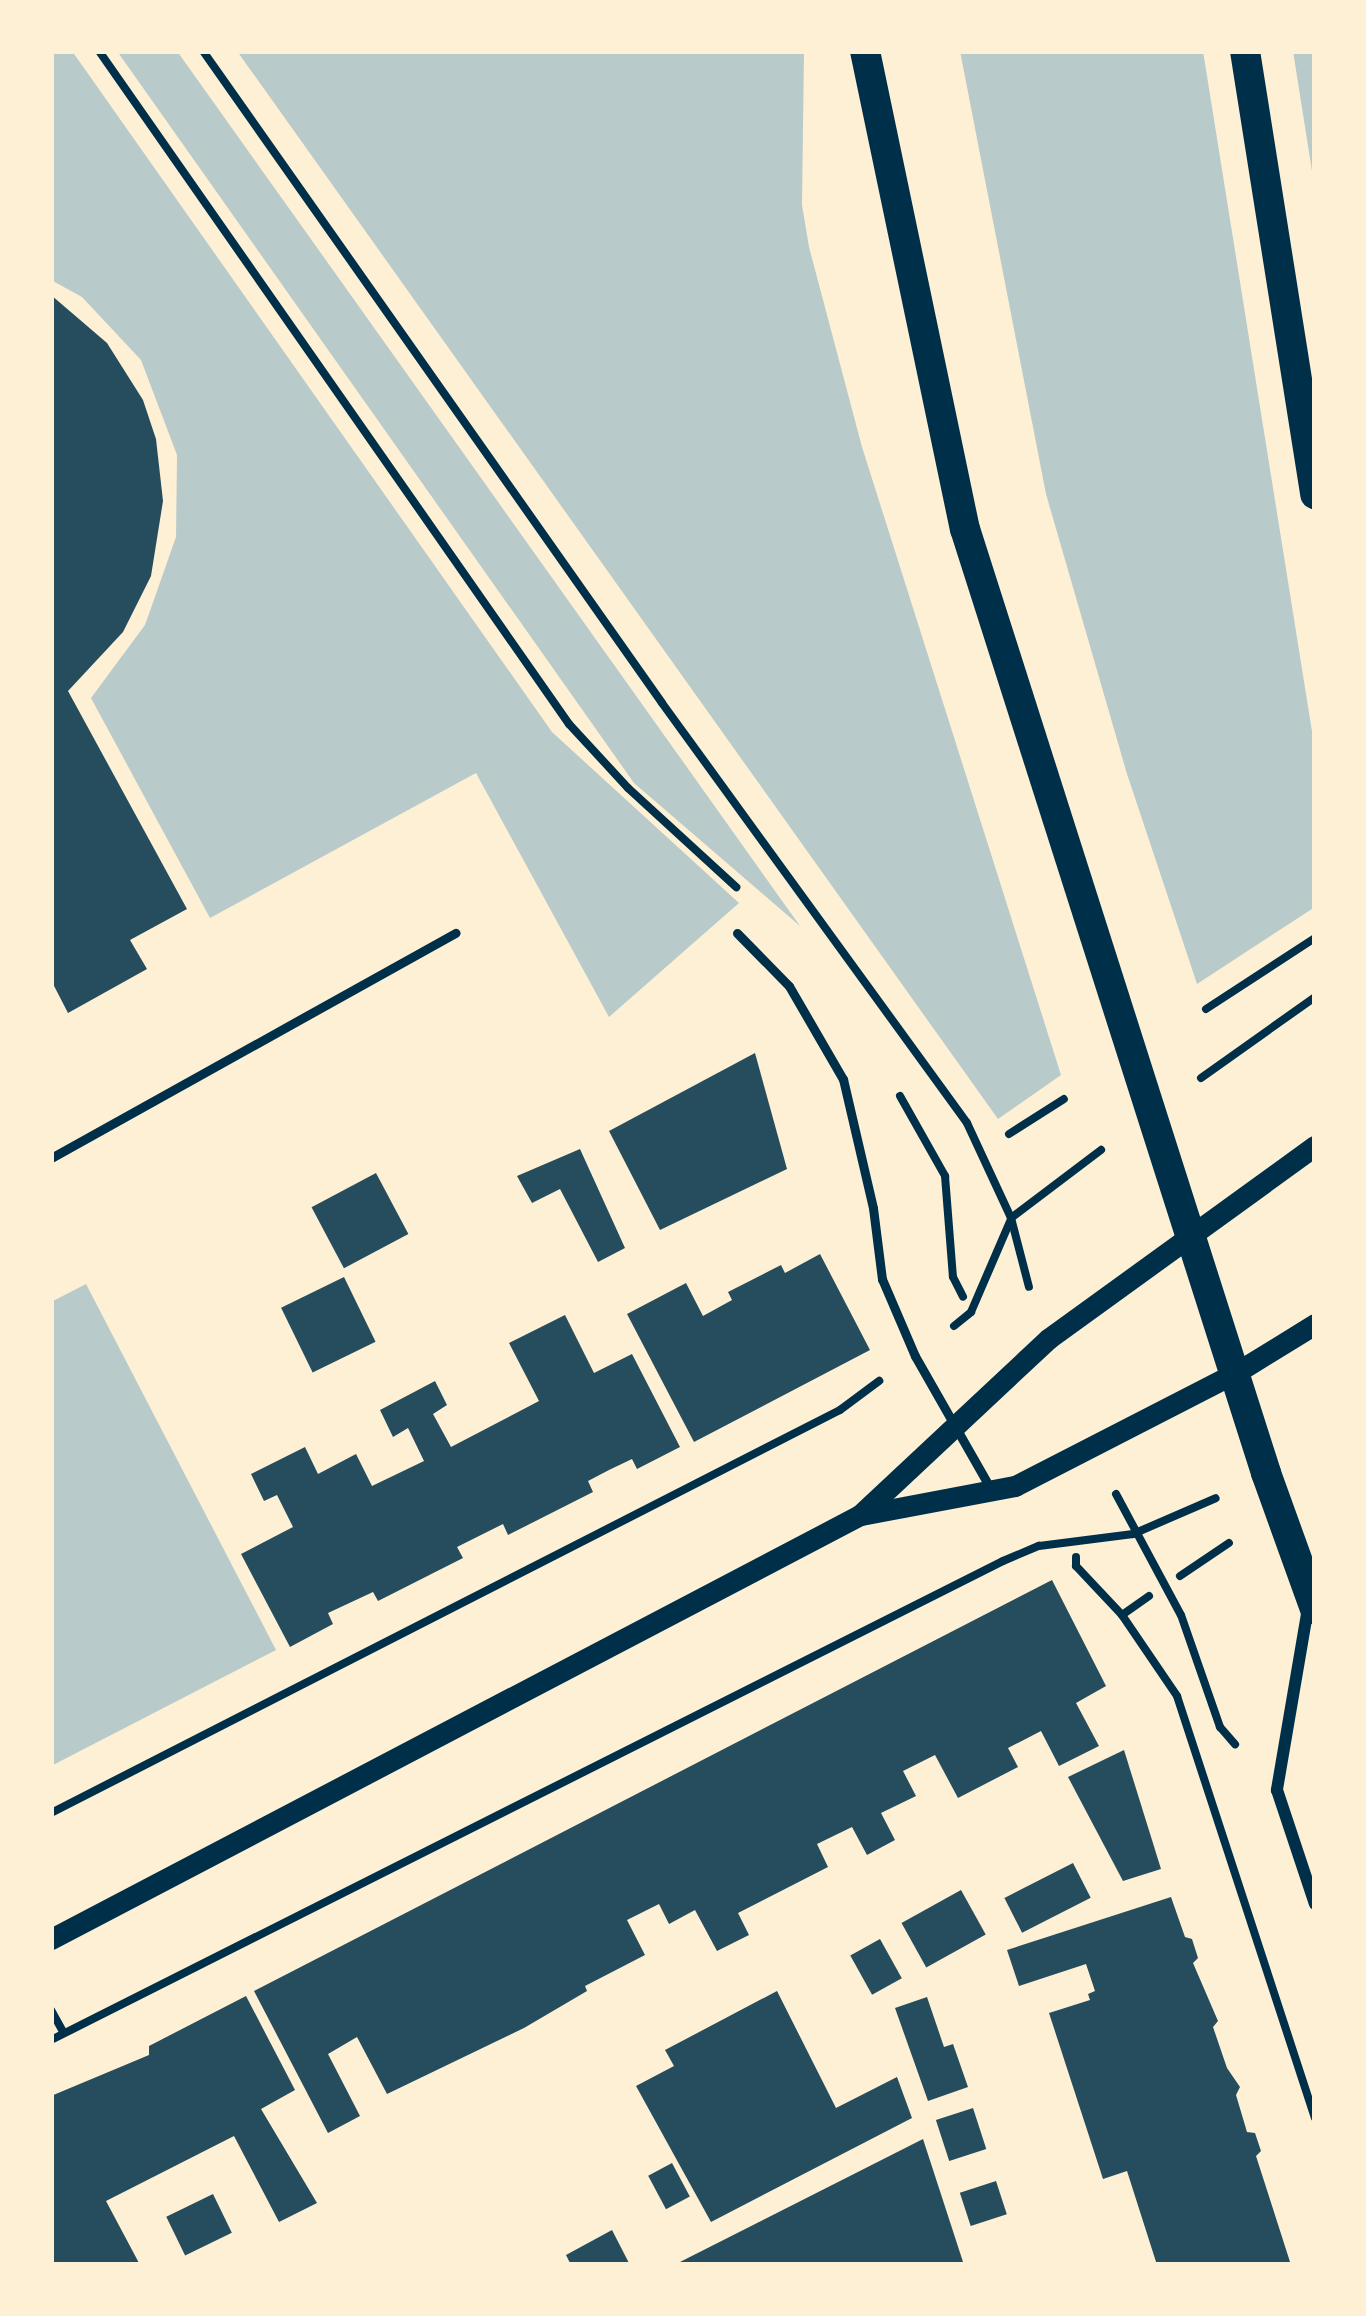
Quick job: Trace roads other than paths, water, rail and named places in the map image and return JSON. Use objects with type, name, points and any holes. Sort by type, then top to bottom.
[{"type":"main road","points":[[865,51],[965,529],[1266,1473],[1313,1601]]},
{"type":"main road","points":[[1245,51],[1315,495]]},
{"type":"street","points":[[51,1939],[860,1515],[1048,1339],[1315,1146]]},
{"type":"street","points":[[860,1515],[993,1493],[1237,1372],[1315,1324]]},
{"type":"street","points":[[1313,1601],[1277,1790],[1315,1904]]},
{"type":"lane","points":[[51,1158],[456,933]]},
{"type":"lane","points":[[737,933],[789,986],[843,1079],[873,1208],[882,1279],[915,1355],[993,1493]]}]
